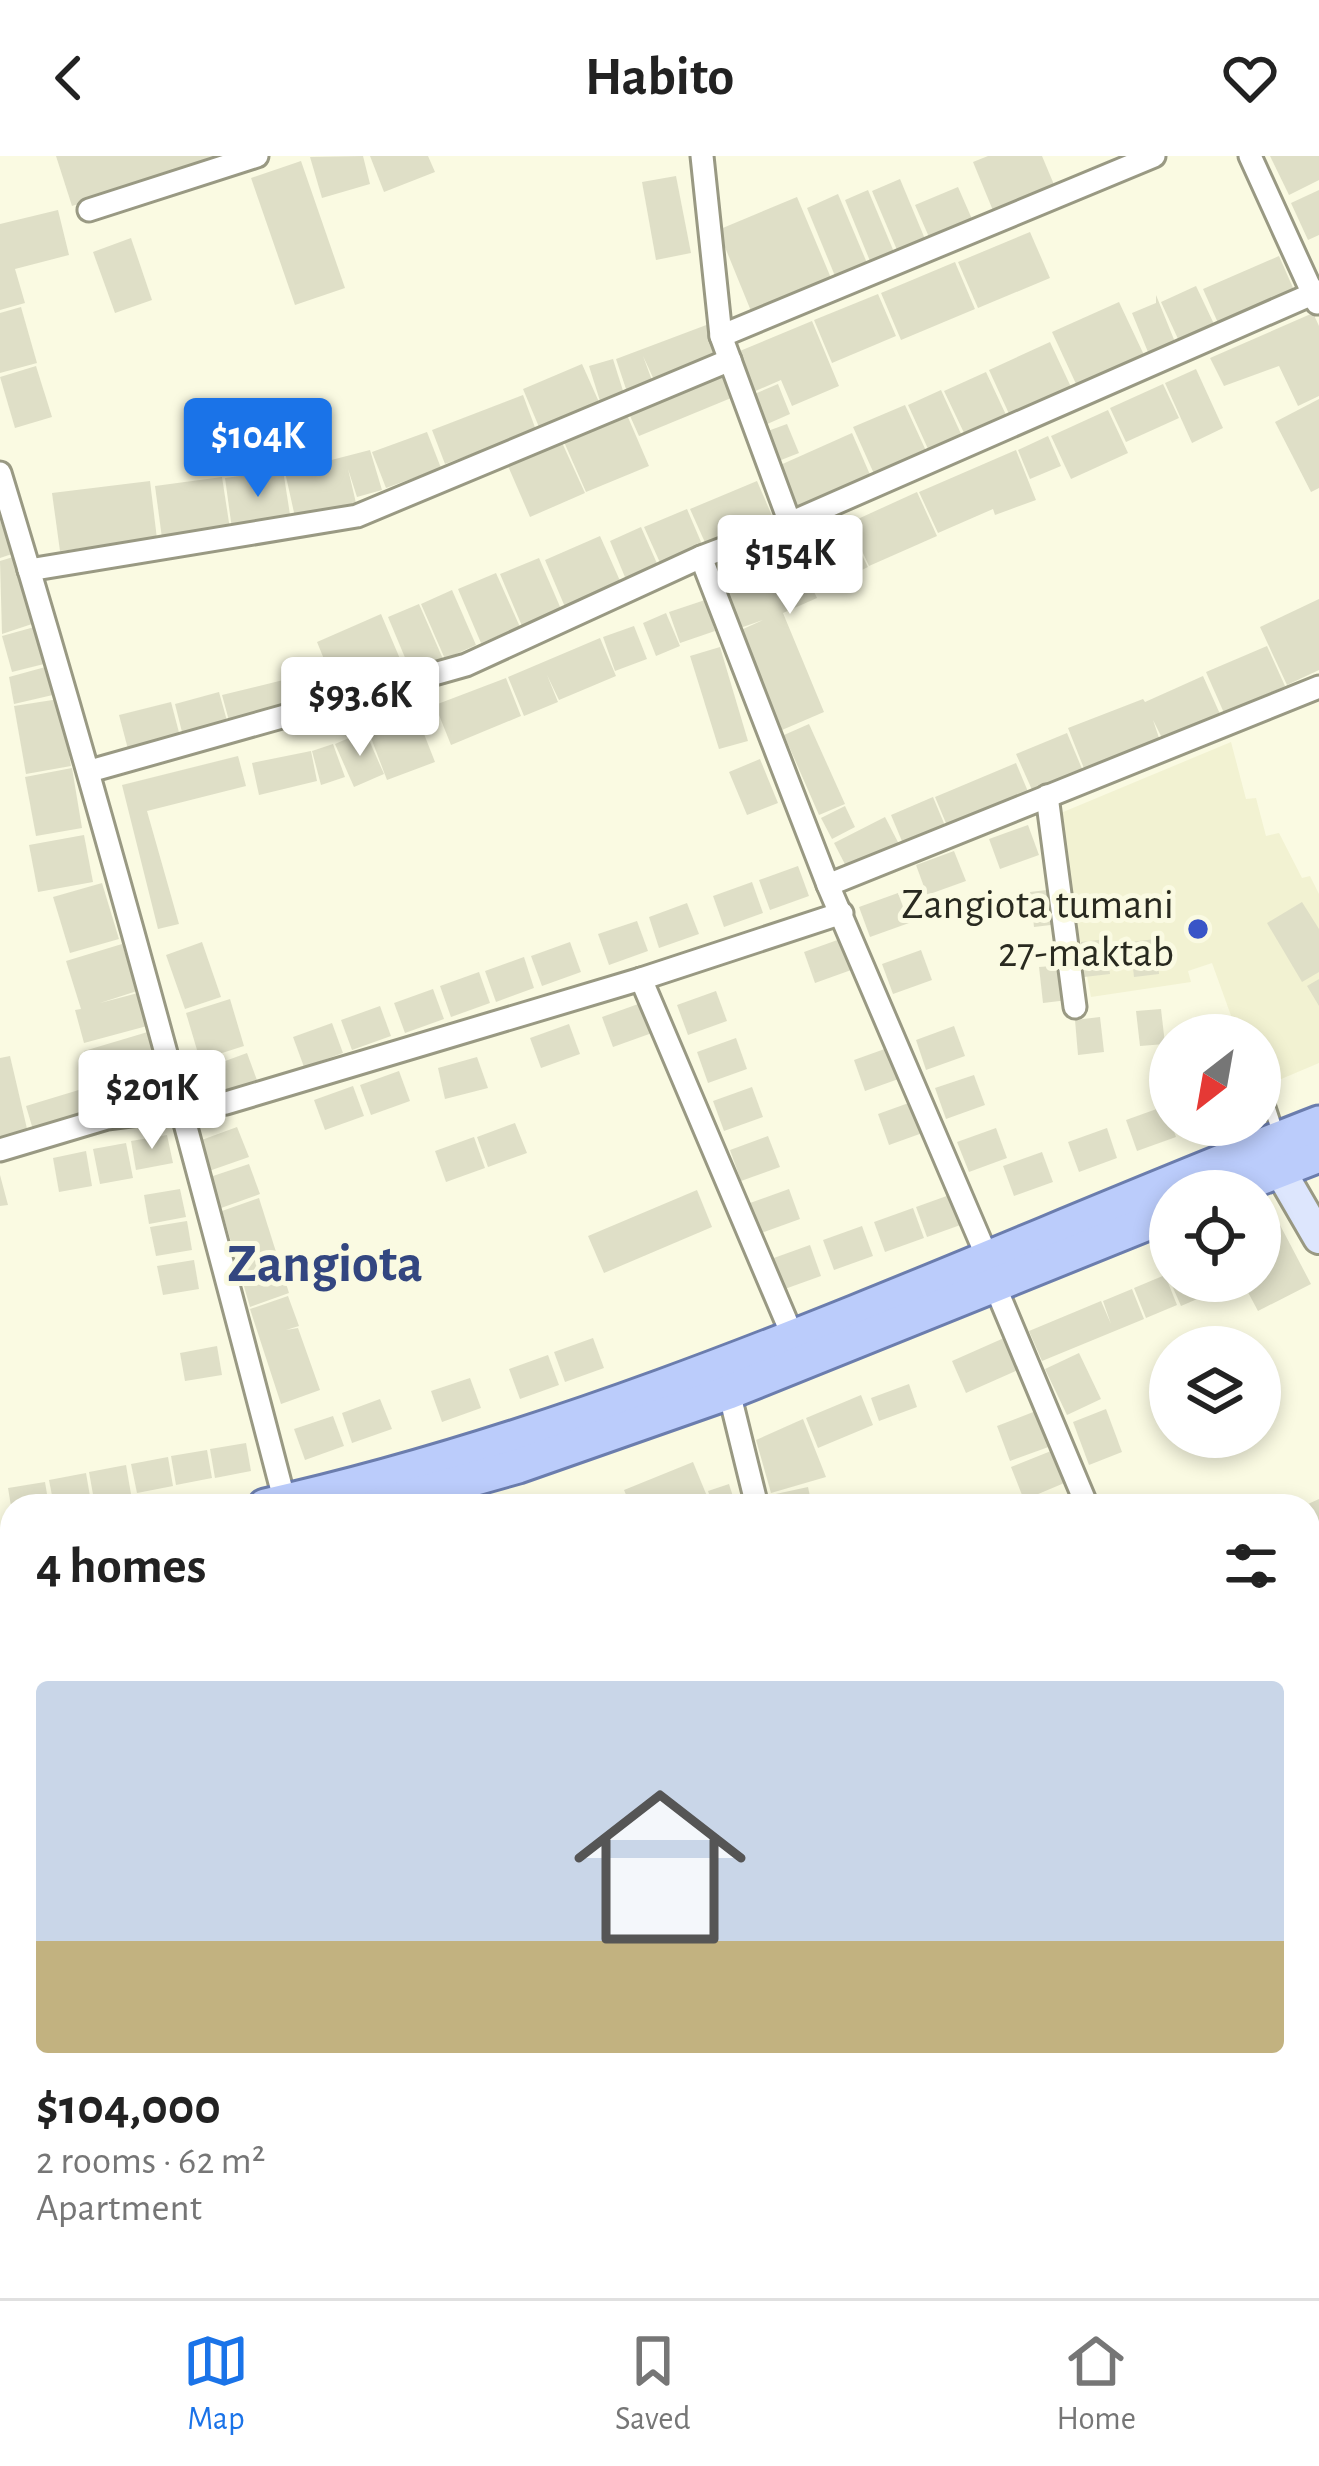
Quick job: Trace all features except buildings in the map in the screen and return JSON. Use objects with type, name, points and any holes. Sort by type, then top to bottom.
[{"type":"main road","points":[[1252,1170],[1319,1124]]},
{"type":"main road","points":[[1274,1152],[1319,1238]]},
{"type":"main road","points":[[418,1494],[507,1469],[729,1392],[1274,1152],[1319,1155]]},
{"type":"main road","points":[[318,1494],[519,1439],[793,1337],[1149,1221]]},
{"type":"street","points":[[89,210],[226,161],[257,156]]},
{"type":"street","points":[[701,156],[722,336],[790,523]]},
{"type":"street","points":[[722,336],[1154,156]]},
{"type":"street","points":[[90,771],[466,665],[701,557],[1317,298],[1250,156]]},
{"type":"street","points":[[29,570],[357,516],[730,360]]},
{"type":"street","points":[[0,472],[90,771],[184,1110],[277,1494]]},
{"type":"street","points":[[701,557],[828,885],[1082,1494]]},
{"type":"street","points":[[828,885],[1319,687]]},
{"type":"street","points":[[1047,796],[1075,1006]]},
{"type":"street","points":[[0,1150],[107,1118],[226,1102],[641,979],[842,913]]},
{"type":"street","points":[[641,979],[793,1337]]},
{"type":"street","points":[[729,1392],[754,1494]]},
{"type":"lane","points":[[1273,1146],[1274,1152]]},
{"type":"shaded area","name":"Zangiota tumani 27-maktab","points":[[1231,742],[1246,799],[1256,798],[1266,836],[1279,833],[1302,878],[1310,876],[1319,894],[1319,1063],[1281,1079],[1281,1014],[1230,1014],[1212,963],[1188,971],[1191,982],[1091,997],[1056,815]]},
{"type":"place","name":"Zangiota tumani 27-maktab","points":[[1198,929]]},
{"type":"district","name":"Zangiota","points":[[325,1265]]}]
